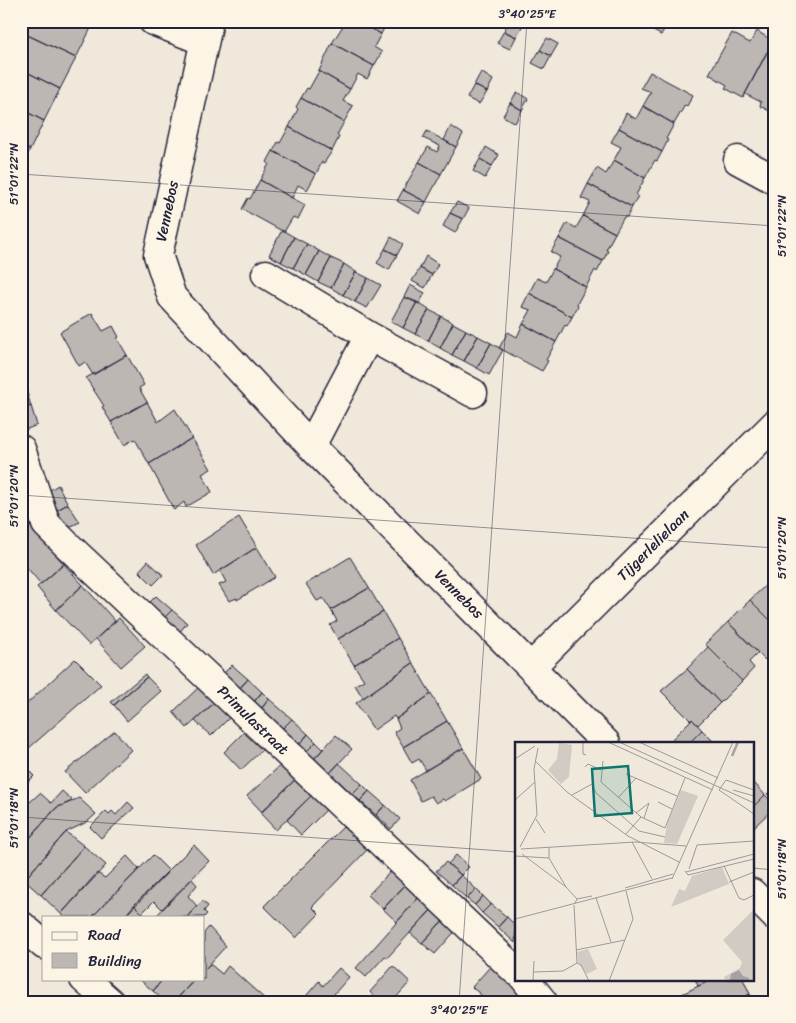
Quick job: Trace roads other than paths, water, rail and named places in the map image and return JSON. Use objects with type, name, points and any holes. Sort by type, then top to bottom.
[{"type":"street","name":"Vennebos","points":[[153,21],[206,31],[158,255],[172,298],[311,446],[605,742]]},
{"type":"street","points":[[738,160],[775,180]]},
{"type":"street","points":[[266,274],[369,336],[473,393]]},
{"type":"street","points":[[311,446],[369,336]]},
{"type":"street","name":"Tijgerlelielaan","points":[[532,667],[775,424]]},
{"type":"street","name":"Primulastraat","points":[[21,449],[46,524],[515,970]]},
{"type":"street","points":[[754,895],[775,916]]},
{"type":"street","points":[[21,925],[42,943]]},
{"type":"street","points":[[85,980],[110,1002]]},
{"type":"street","points":[[526,980],[543,1002]]}]
